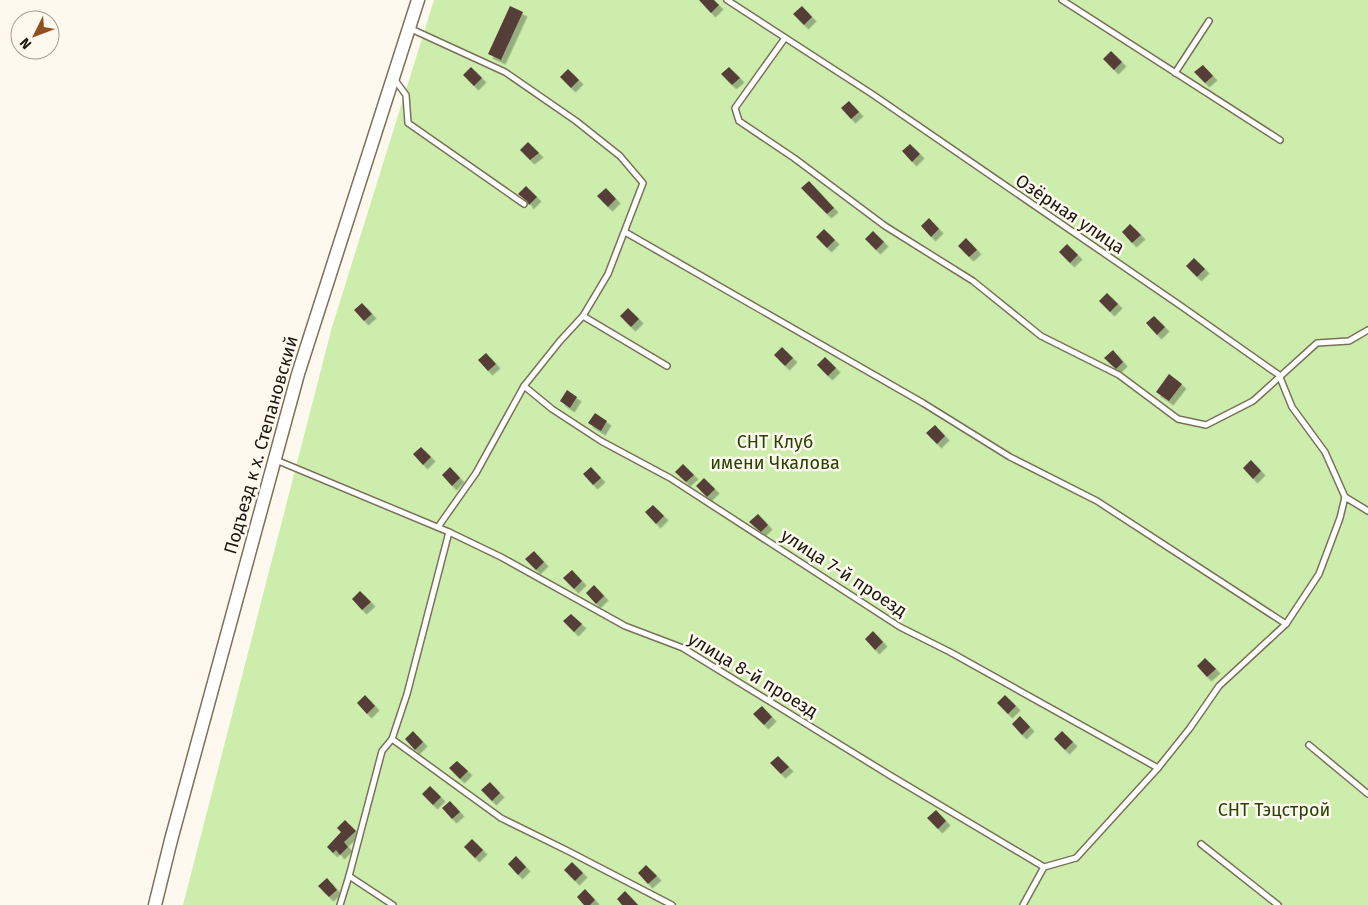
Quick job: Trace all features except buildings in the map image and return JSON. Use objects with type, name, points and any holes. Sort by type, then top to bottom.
[{"type":"street","name":"Подъезд к х. Степановский","points":[[155,905],[298,374],[418,0]]},
{"type":"lane","name":"Озёрная улица","points":[[727,0],[872,94],[1279,375]]},
{"type":"lane","points":[[1062,0],[1280,140]]},
{"type":"lane","points":[[1175,73],[1209,22]]},
{"type":"lane","points":[[409,28],[505,72],[576,121],[620,156],[643,183],[608,274],[583,316],[524,386],[476,474],[438,527]]},
{"type":"lane","points":[[785,38],[735,108],[739,121],[794,158],[885,226],[973,280],[1041,336],[1119,376],[1178,419],[1206,425],[1253,401],[1279,375],[1317,343],[1349,341],[1368,330]]},
{"type":"lane","points":[[393,78],[406,95],[408,123],[524,204]]},
{"type":"lane","points":[[625,232],[923,403],[1010,457],[1097,501],[1286,624]]},
{"type":"lane","points":[[583,316],[666,366]]},
{"type":"lane","points":[[1279,375],[1292,407],[1325,452],[1345,497],[1368,511]]},
{"type":"lane","name":"улица 7-й проезд","points":[[524,386],[552,409],[670,478],[900,626],[976,666],[1158,768]]},
{"type":"lane","name":"улица 8-й проезд","points":[[275,460],[449,532],[501,556],[625,626],[683,648],[891,776],[1044,867]]},
{"type":"lane","points":[[1023,905],[1044,867],[1076,858],[1158,768],[1190,728],[1219,686],[1286,624],[1320,574],[1340,518],[1345,497]]},
{"type":"lane","points":[[340,905],[382,750],[392,739],[407,694],[449,532]]},
{"type":"lane","points":[[392,739],[501,818],[672,905]]},
{"type":"lane","points":[[1310,745],[1368,794]]},
{"type":"lane","points":[[1200,844],[1278,905]]},
{"type":"lane","points":[[349,876],[393,905]]},
{"type":"green space","name":"СНТ Клуб имени Чкалова","points":[[434,0],[1368,0],[1368,905],[183,905],[332,327]]},
{"type":"park label","name":"СНТ Тэцстрой","points":[[1274,810]]}]
